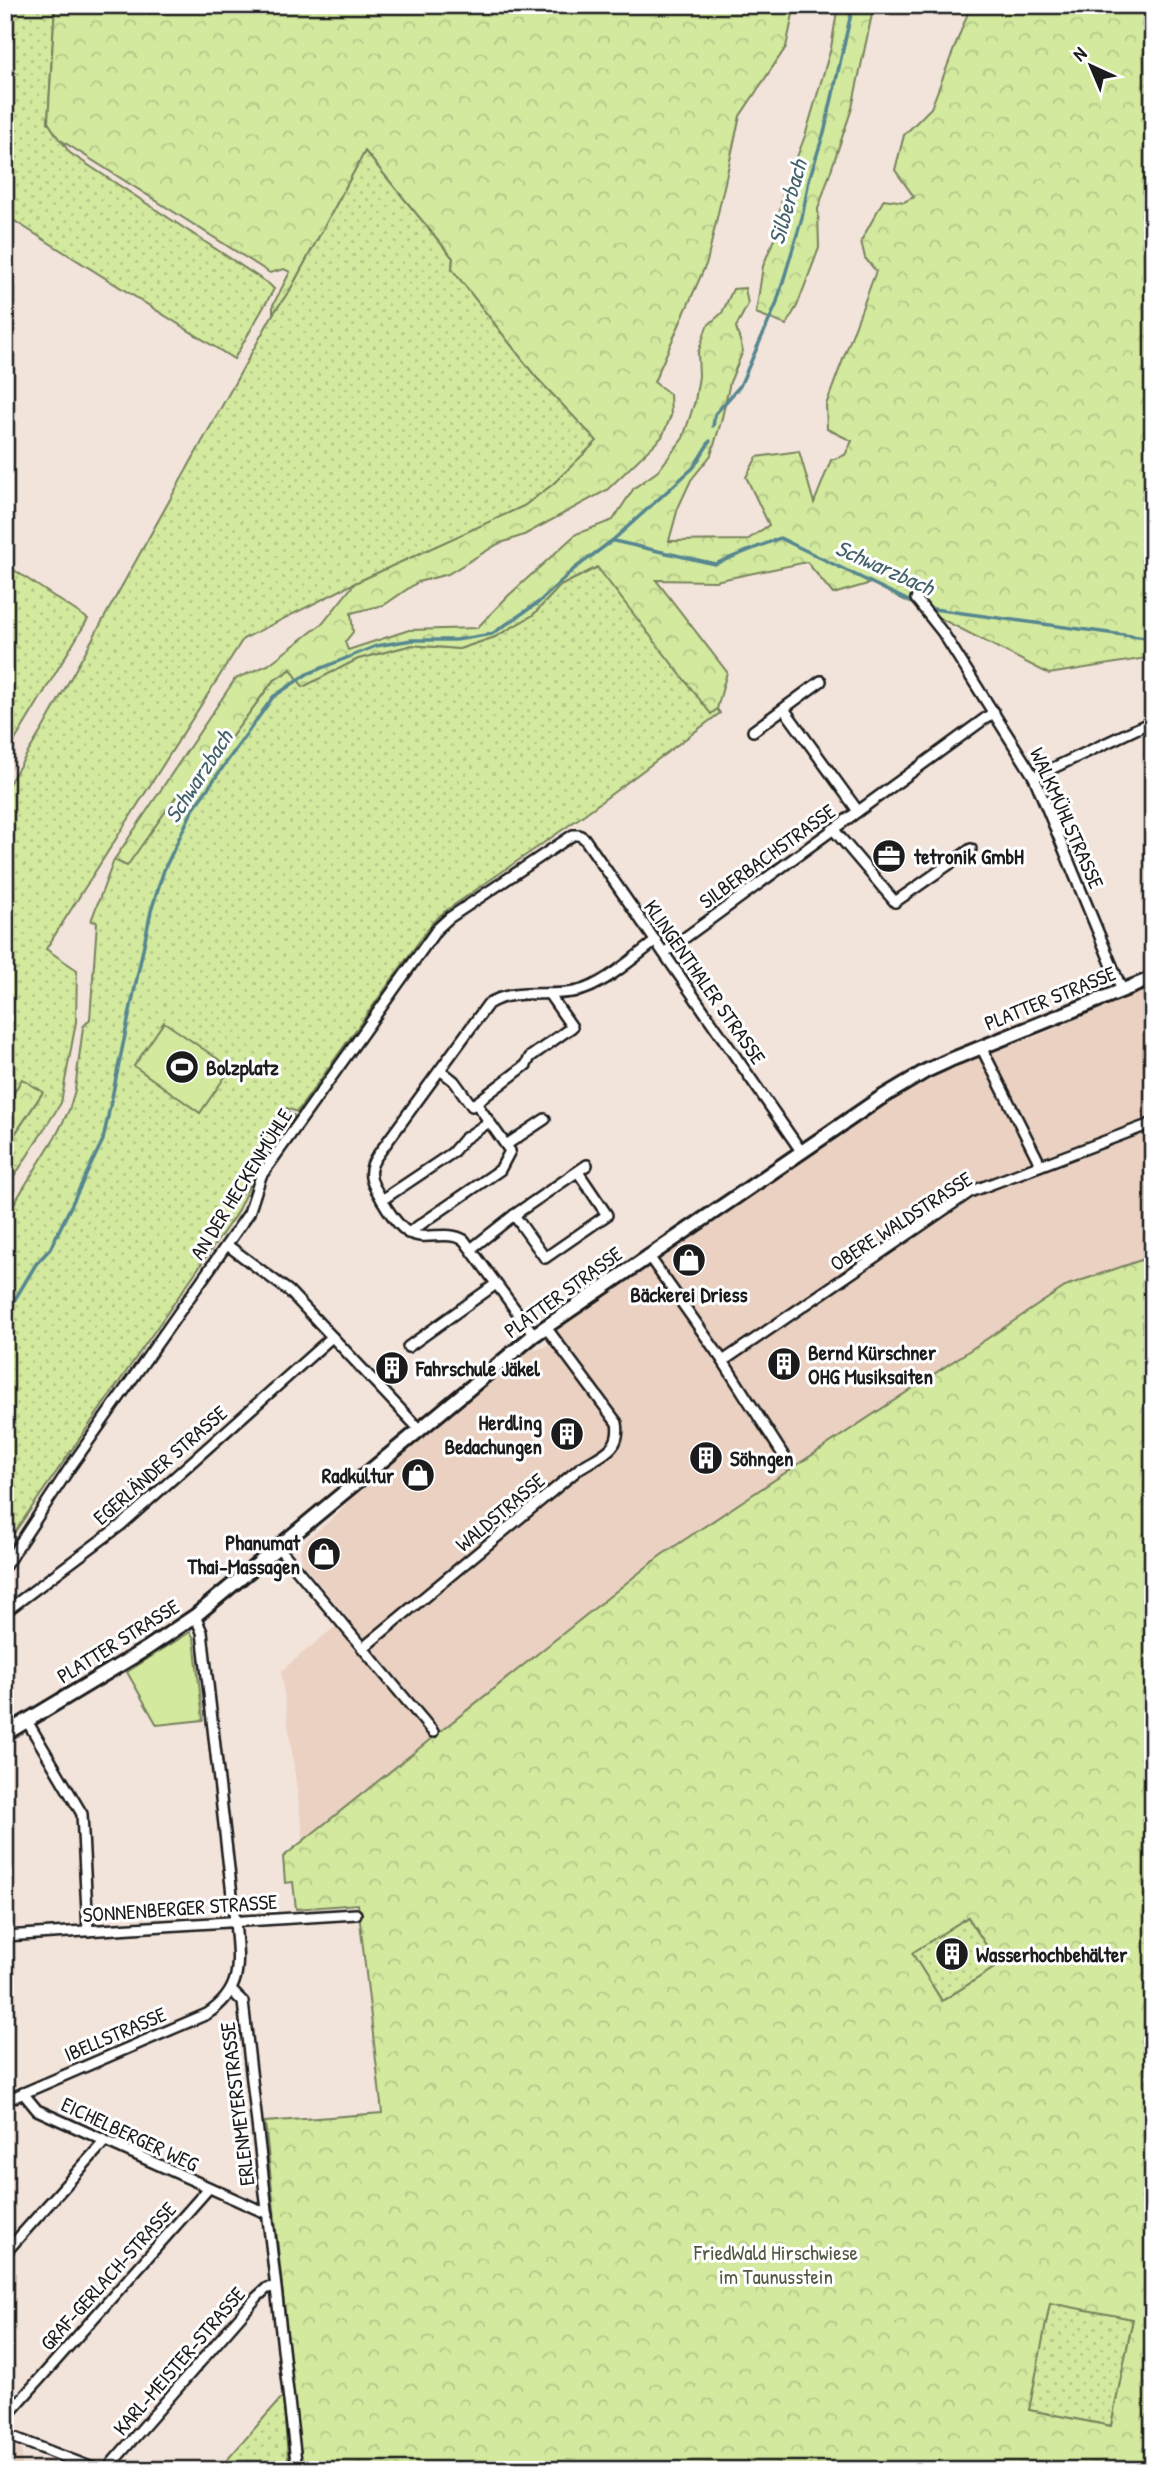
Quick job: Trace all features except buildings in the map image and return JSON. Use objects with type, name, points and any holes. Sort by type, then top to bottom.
[{"type":"main road","name":"PLATTER STRASSE","points":[[5,1734],[146,1649],[195,1616],[545,1326],[801,1151],[903,1084],[982,1047],[1153,978]]},
{"type":"street","name":"WALKMÜHLSTRASSE","points":[[916,600],[943,633],[1034,777],[1122,990]]},
{"type":"street","points":[[753,731],[821,681]]},
{"type":"street","name":"SILBERBACHSTRASSE","points":[[784,709],[858,811]]},
{"type":"street","name":"SILBERBACHSTRASSE","points":[[664,954],[994,712]]},
{"type":"street","points":[[1034,777],[1153,721]]},
{"type":"street","points":[[833,829],[895,902],[971,849]]},
{"type":"street","name":"AN DER HECKENMÜHLE","points":[[5,1566],[71,1466],[249,1213],[261,1176],[437,929],[449,918],[573,835],[579,835]]},
{"type":"street","name":"KLINGENTHALER STRASSE","points":[[579,835],[584,838],[801,1151]]},
{"type":"street","points":[[534,1335],[464,1240],[453,1235],[408,1233],[382,1200],[370,1178],[373,1163],[488,1004],[505,996],[581,991],[656,942]]},
{"type":"street","points":[[440,1070],[454,1082],[472,1106],[526,1065],[530,1057],[572,1027],[549,993]]},
{"type":"street","points":[[982,1047],[1040,1164]]},
{"type":"street","points":[[408,1233],[500,1170],[510,1151],[476,1103]]},
{"type":"street","points":[[506,1145],[545,1119]]},
{"type":"street","points":[[382,1200],[452,1153],[464,1139],[489,1122]]},
{"type":"street","name":"OBERE WALDSTRASSE","points":[[723,1362],[970,1192],[1153,1123]]},
{"type":"street","points":[[471,1249],[514,1214],[587,1165]]},
{"type":"street","points":[[514,1214],[545,1258],[607,1215],[578,1172]]},
{"type":"street","points":[[227,1245],[281,1283],[419,1429]]},
{"type":"street","points":[[649,1255],[787,1461]]},
{"type":"street","points":[[408,1347],[496,1284]]},
{"type":"street","name":"WALDSTRASSE","points":[[363,1648],[580,1468],[615,1444],[619,1434],[617,1423],[545,1326]]},
{"type":"street","name":"EGERLÄNDER STRASSE","points":[[5,1612],[128,1519],[332,1337]]},
{"type":"street","points":[[278,1547],[433,1732]]},
{"type":"street","points":[[195,1616],[202,1632],[235,1921],[239,1966],[231,1990]]},
{"type":"street","points":[[27,1721],[82,1814],[88,1931]]},
{"type":"street","name":"SONNENBERGER STRASSE","points":[[5,1936],[356,1914]]},
{"type":"street","name":"IBELLSTRASSE","points":[[5,2101],[207,2014],[223,2001],[231,1990]]},
{"type":"street","name":"ERLENMEYERSTRASSE","points":[[231,1990],[243,2002],[297,2470]]},
{"type":"street","name":"EICHELBERGER WEG","points":[[23,2093],[37,2110],[268,2214]]},
{"type":"street","points":[[5,2253],[105,2141]]},
{"type":"street","name":"GRAF-GERLACH-STRASSE","points":[[5,2418],[208,2189]]},
{"type":"street","name":"KARL-MEISTER-STRASSE","points":[[112,2463],[257,2297],[267,2288],[275,2287]]},
{"type":"street","points":[[5,2434],[99,2470]]},
{"type":"shaded area","points":[[1153,985],[1153,1256],[1068,1285],[660,1556],[304,1842],[281,1671],[347,1617],[303,1564],[300,1551],[304,1542],[338,1514],[358,1490],[380,1470],[525,1350],[545,1347],[560,1336],[558,1331],[562,1324],[879,1107],[964,1062],[1002,1046],[1035,1037],[1090,1010]]},
{"type":"shaded area","points":[[5,2443],[22,2450],[22,2470],[5,2470]]},
{"type":"green space","points":[[5,5],[55,5],[48,122],[70,153],[274,289],[234,359],[5,215]]},
{"type":"green space","points":[[55,5],[795,5],[786,47],[740,116],[707,262],[654,382],[670,394],[671,416],[662,437],[607,490],[524,535],[498,544],[448,574],[418,582],[384,605],[351,613],[353,632],[345,642],[348,650],[409,630],[477,628],[576,534],[613,520],[634,488],[658,471],[683,438],[695,401],[699,376],[698,353],[707,326],[722,313],[733,289],[745,288],[748,304],[736,327],[743,351],[730,382],[711,455],[691,480],[678,508],[669,541],[747,540],[769,525],[746,477],[757,457],[799,451],[814,503],[831,460],[845,455],[852,441],[827,429],[826,405],[876,271],[865,258],[861,241],[884,199],[904,202],[914,197],[895,170],[904,135],[931,108],[971,5],[1153,5],[1153,657],[1049,674],[871,583],[833,594],[807,562],[715,581],[656,580],[727,672],[717,709],[711,714],[597,567],[560,586],[533,615],[495,637],[459,649],[412,645],[358,659],[303,687],[291,669],[273,681],[194,787],[177,795],[127,866],[114,860],[235,679],[268,665],[323,623],[355,583],[524,506],[552,485],[597,441],[536,377],[452,269],[453,258],[365,151],[291,288],[273,314],[273,305],[290,272],[284,269],[270,273],[59,139],[48,122]]},
{"type":"green space","points":[[838,5],[874,5],[852,108],[818,209],[819,248],[797,306],[786,325],[756,313],[763,266],[776,234],[783,193],[805,136],[831,48]]},
{"type":"green space","points":[[365,151],[453,258],[452,269],[536,377],[598,441],[552,485],[524,506],[355,583],[243,639],[46,949],[77,970],[76,1022],[61,1103],[5,1191],[5,1149],[43,1092],[22,1080],[5,1108],[5,790],[43,728],[273,314],[291,288]]},
{"type":"green space","points":[[5,564],[88,619],[5,757]]},
{"type":"green space","points":[[598,567],[711,713],[717,709],[720,713],[433,922],[297,1112],[287,1108],[250,1160],[257,1169],[236,1214],[7,1543],[5,1218],[69,1110],[75,1090],[83,1027],[90,1019],[97,922],[91,921],[114,860],[127,865],[177,795],[194,787],[273,681],[292,669],[303,686],[358,659],[412,645],[459,649],[495,637],[533,615],[560,586]]},
{"type":"green space","name":"Bolzplatz","points":[[164,1022],[231,1068],[200,1113],[134,1066]]},
{"type":"green space","points":[[22,1079],[43,1092],[5,1149],[5,1108]]},
{"type":"green space","points":[[285,1111],[295,1116],[257,1169],[250,1160]]},
{"type":"green space","name":"FriedWald Hirschwiese im Taunusstein","points":[[1153,1256],[1153,2470],[301,2470],[265,2122],[382,2113],[358,1904],[296,1909],[293,1882],[285,1883],[283,1857],[660,1556],[1068,1285]],"holes":[[[968,1917],[999,1965],[942,2001],[912,1953]],[[1050,2303],[1133,2319],[1111,2426],[1029,2410]]]},
{"type":"green space","points":[[190,1632],[194,1638],[203,1720],[157,1725],[127,1672]]},
{"type":"green space","points":[[968,1917],[999,1965],[942,2001],[911,1953]]},
{"type":"green space","points":[[1050,2302],[1133,2319],[1111,2426],[1028,2410]]},
{"type":"green space","points":[[283,2396],[289,2470],[219,2469]]},
{"type":"waterway","name":"Silberbach","points":[[713,426],[715,414],[740,386],[776,305],[825,129],[853,5]]},
{"type":"waterway","name":"Schwarzbach","points":[[5,1316],[36,1264],[50,1249],[103,1140],[151,911],[164,870],[193,809],[273,697],[307,674],[376,646],[412,640],[456,640],[492,634],[539,602],[574,569],[613,540],[693,468],[710,441]]},
{"type":"waterway","name":"Schwarzbach","points":[[614,541],[715,564],[780,538],[919,606]]},
{"type":"waterway","name":"Schwarzbach","points":[[926,608],[1153,639]]},
{"type":"place","name":"tetronik GmbH","points":[[889,856]]},
{"type":"place","name":"Bolzplatz","points":[[182,1067]]},
{"type":"place","name":"Bäckerei Driess","points":[[689,1260]]},
{"type":"place","name":"Bernd Kürschner OHG Musiksaiten","points":[[784,1364]]},
{"type":"place","name":"Fahrschule Jäkel","points":[[392,1368]]},
{"type":"place","name":"Herdling Bedachungen","points":[[567,1434]]},
{"type":"place","name":"Söhngen","points":[[706,1458]]},
{"type":"place","name":"Radkultur","points":[[418,1475]]},
{"type":"place","name":"Phanumat Thai-Massagen","points":[[324,1554]]},
{"type":"place","name":"Wasserhochbehälter","points":[[952,1954]]}]
